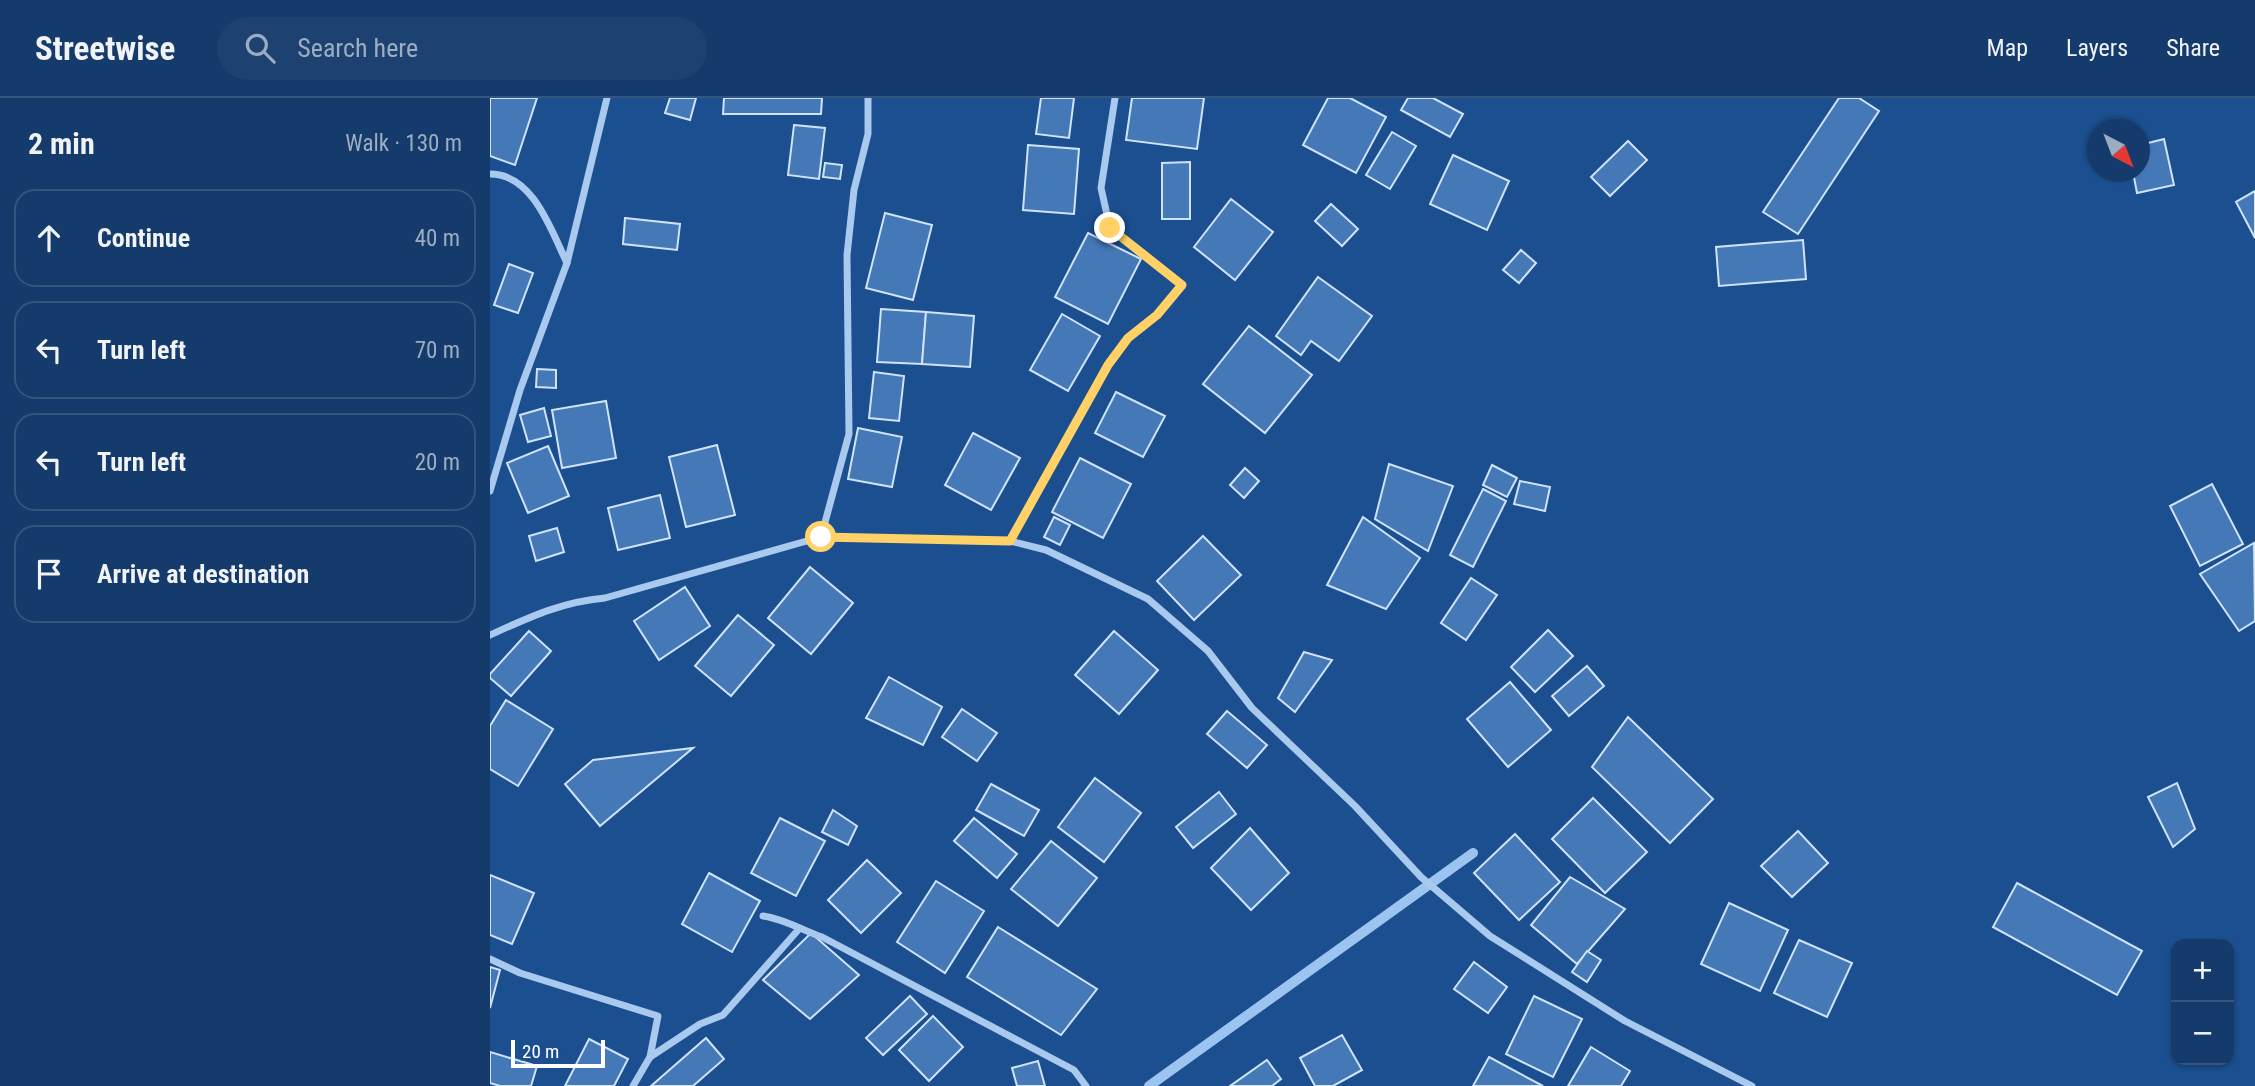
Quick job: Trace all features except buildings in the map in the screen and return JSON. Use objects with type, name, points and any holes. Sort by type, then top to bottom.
[{"type":"street","points":[[490,491],[520,390],[567,263],[607,98]]},
{"type":"street","points":[[821,537],[849,434],[847,255],[854,190],[868,134],[868,98]]},
{"type":"street","points":[[1010,541],[1108,365],[1128,338],[1157,315],[1182,285],[1110,228],[1101,188],[1115,98]]},
{"type":"street","points":[[490,174],[502,174],[530,192],[567,263]]},
{"type":"street","points":[[490,635],[546,609],[577,600],[605,598],[821,537],[1010,541],[1046,550],[1093,575],[1148,599],[1208,652],[1252,708],[1355,806],[1421,877],[1490,936],[1625,1021],[1752,1086]]},
{"type":"street","points":[[763,916],[777,918],[822,937],[1074,1070],[1086,1086]]},
{"type":"street","points":[[650,1057],[700,1024],[723,1015],[799,929]]},
{"type":"street","points":[[490,959],[520,973],[658,1016],[650,1057],[633,1086]]},
{"type":"waterway","points":[[1149,1086],[1473,853]]},
{"type":"route","points":[[821,537],[1010,541],[1108,365],[1128,338],[1157,315],[1182,285],[1110,228]]}]
